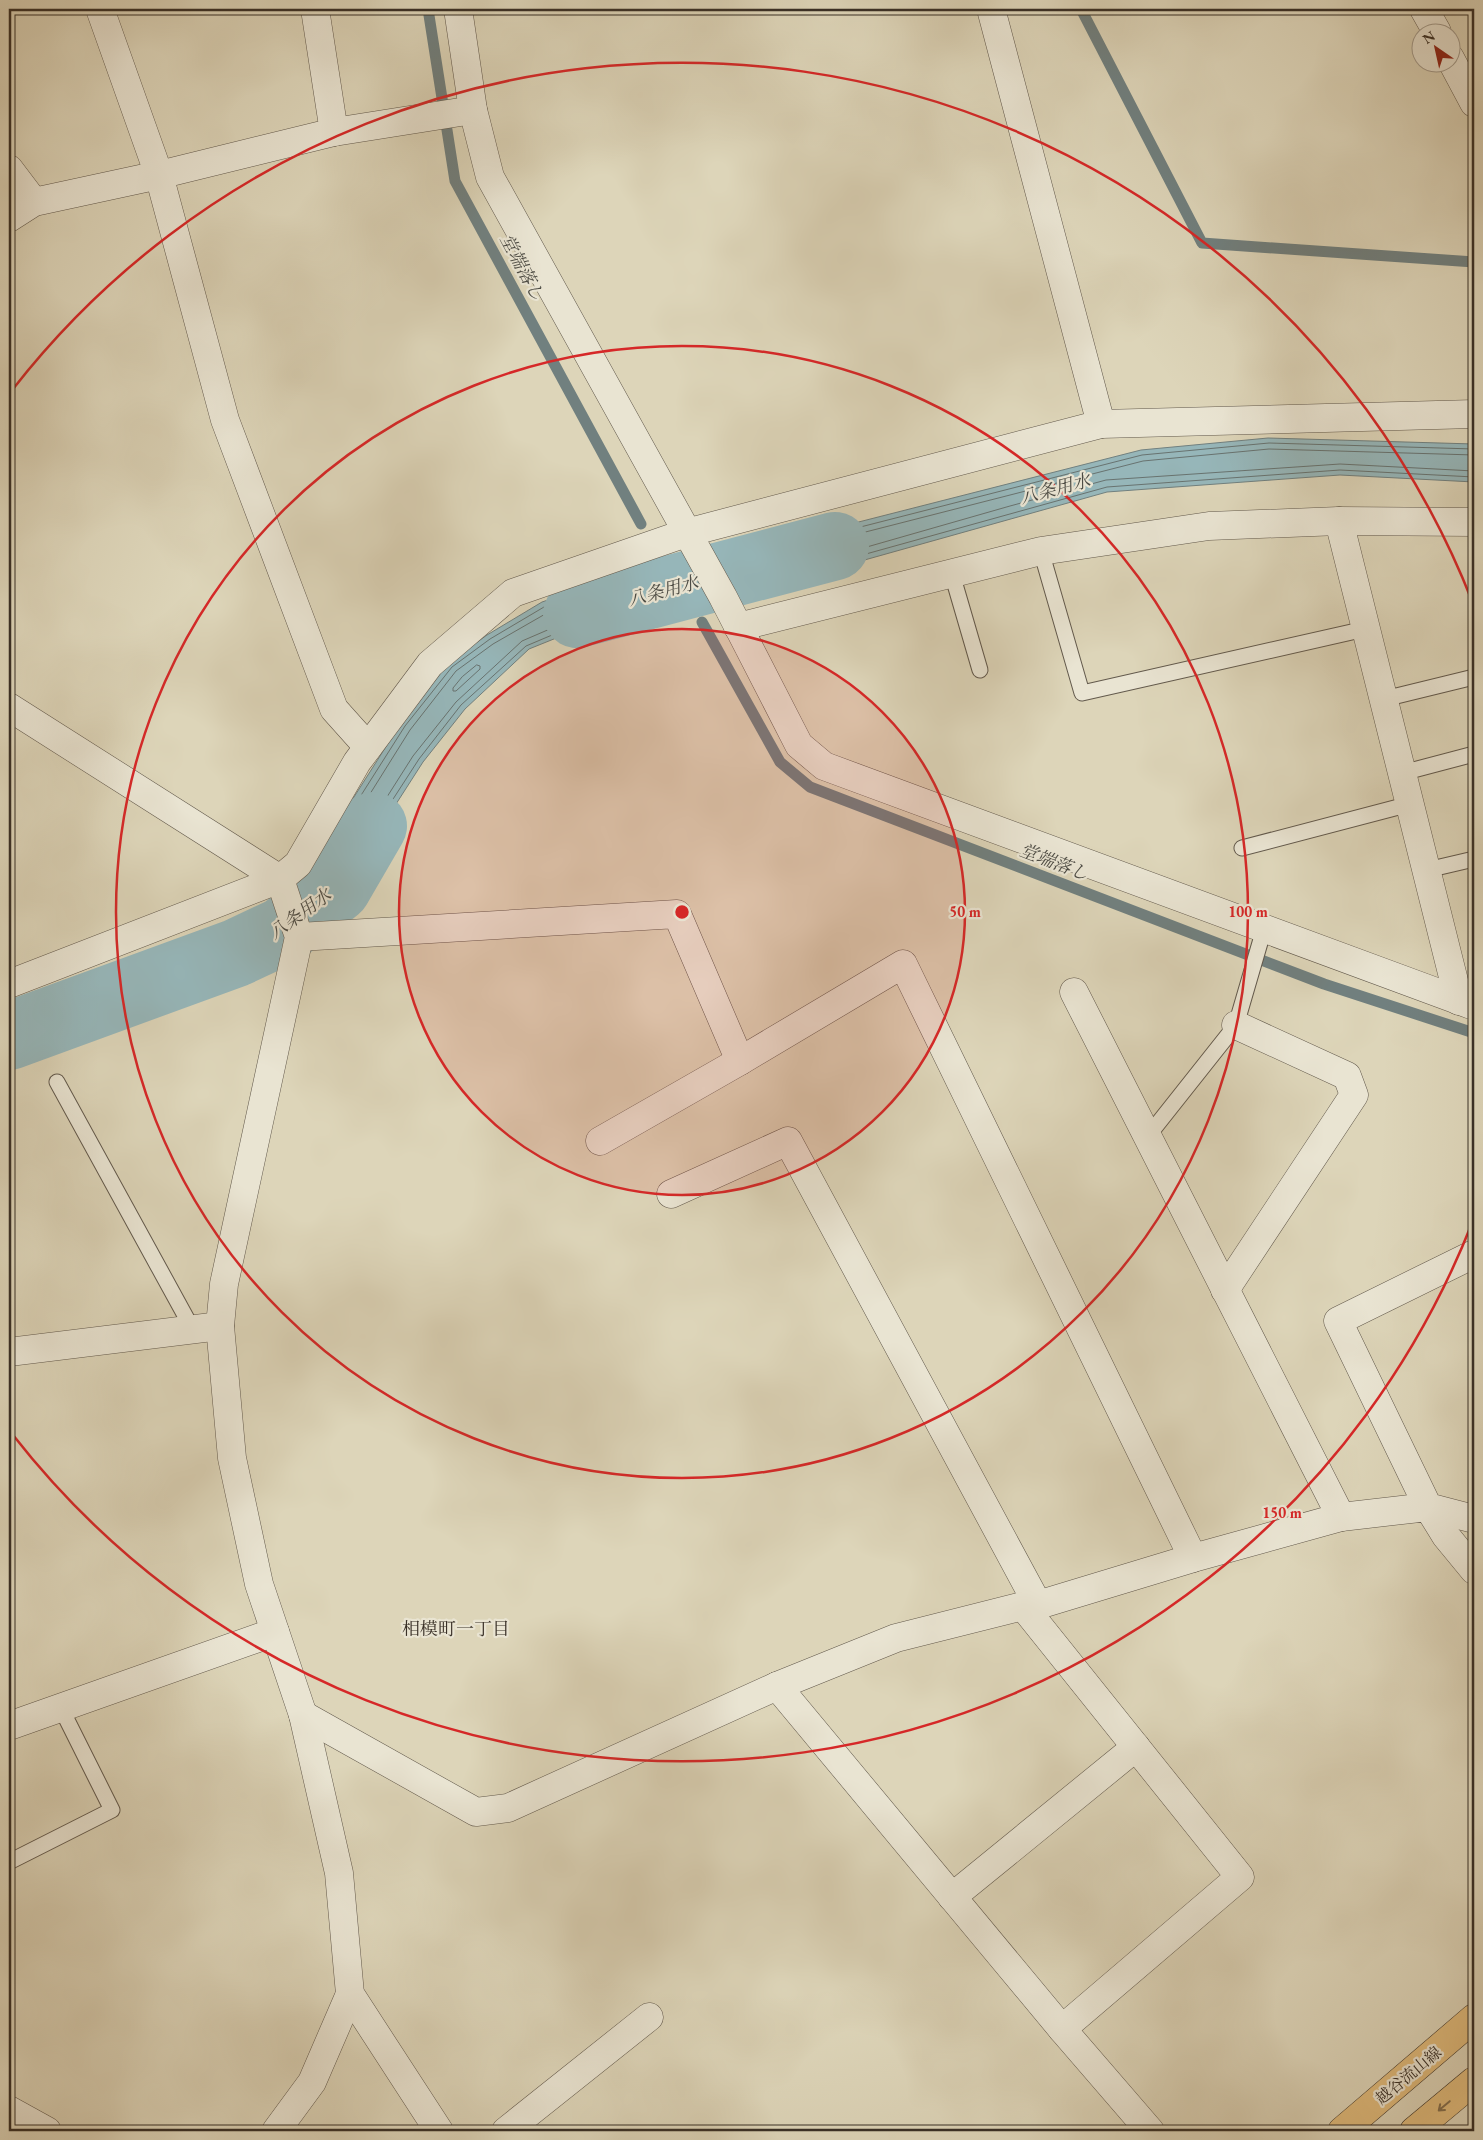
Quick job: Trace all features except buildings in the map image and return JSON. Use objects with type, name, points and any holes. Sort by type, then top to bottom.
[{"type":"main road","name":"越谷流山線","points":[[1342,2131],[1474,2018]]},
{"type":"main road","points":[[1414,2131],[1474,2081]]},
{"type":"street","points":[[100,9],[159,175],[225,420],[334,709],[368,747]]},
{"type":"street","points":[[315,9],[334,132]]},
{"type":"street","points":[[458,9],[472,110],[490,177],[723,597],[799,745],[824,766],[1263,931],[1467,1004]]},
{"type":"street","points":[[991,9],[1100,424]]},
{"type":"street","points":[[1424,9],[1431,22]]},
{"type":"street","points":[[1457,72],[1474,103]]},
{"type":"street","points":[[9,218],[34,202],[159,175],[334,132],[472,110]]},
{"type":"street","points":[[9,169],[34,202]]},
{"type":"street","points":[[9,984],[281,880],[298,864],[357,762],[430,664],[513,593],[1100,424],[1474,414]]},
{"type":"street","points":[[738,627],[1041,551],[1209,526],[1339,521],[1474,522]]},
{"type":"street","points":[[1339,521],[1427,870],[1467,1004]]},
{"type":"street","points":[[9,707],[281,880],[298,935],[224,1284],[220,1326],[232,1458],[259,1584],[303,1715],[339,1873],[350,1994],[439,2131]]},
{"type":"street","points":[[298,935],[677,914],[740,1061]]},
{"type":"street","points":[[600,1141],[740,1061],[903,964],[1193,1558]]},
{"type":"street","points":[[1074,992],[1341,1516]]},
{"type":"street","points":[[1225,1290],[1354,1095],[1347,1076],[1236,1025]]},
{"type":"street","points":[[671,1194],[788,1141],[1030,1605],[1136,1747],[1240,1877],[1062,2029]]},
{"type":"street","points":[[1474,1254],[1338,1321],[1428,1507],[1446,1536],[1474,1570]]},
{"type":"street","points":[[9,1352],[220,1326]]},
{"type":"street","points":[[303,1715],[476,1812],[508,1808],[777,1686],[896,1638],[1030,1605],[1341,1516],[1428,1507],[1474,1520]]},
{"type":"street","points":[[9,1726],[60,1706],[275,1632]]},
{"type":"street","points":[[777,1686],[1062,2029],[1150,2131]]},
{"type":"street","points":[[952,1897],[1136,1747]]},
{"type":"street","points":[[276,2131],[312,2082],[350,1994]]},
{"type":"street","points":[[506,2131],[648,2017]]},
{"type":"street","points":[[9,2110],[47,2131]]},
{"type":"lane","points":[[1041,551],[1082,693],[1365,629]]},
{"type":"lane","points":[[952,574],[980,670]]},
{"type":"lane","points":[[1384,699],[1474,676]]},
{"type":"lane","points":[[1402,773],[1474,754]]},
{"type":"lane","points":[[1242,848],[1410,804]]},
{"type":"lane","points":[[1427,870],[1474,859]]},
{"type":"lane","points":[[1148,1136],[1236,1025],[1263,931]]},
{"type":"lane","points":[[57,1082],[193,1330]]},
{"type":"lane","points":[[9,1862],[112,1810],[60,1706]]},
{"type":"water","points":[[1268,438],[1474,444],[1474,482],[1340,475],[1107,492],[754,591],[737,553],[1141,450]]},
{"type":"water","points":[[650,566],[677,606],[591,624],[529,649],[465,709],[423,762],[326,913],[313,883],[344,847],[340,819],[401,723],[448,663],[487,635],[542,602]]},
{"type":"water","points":[[269,921],[274,945],[9,1057],[9,1020],[187,945]]},
{"type":"waterway","name":"堂端落し","points":[[428,9],[455,181],[641,524]]},
{"type":"waterway","points":[[1081,9],[1202,243],[1474,262]]},
{"type":"waterway","name":"八条用水","points":[[577,614],[835,546]]},
{"type":"waterway","name":"堂端落し","points":[[702,622],[780,762],[810,787],[1324,984],[1474,1033]]},
{"type":"waterway","name":"八条用水","points":[[9,1036],[236,953],[283,931],[337,888],[373,826]]},
{"type":"district","name":"相模町一丁目","points":[[456,1629]]}]
